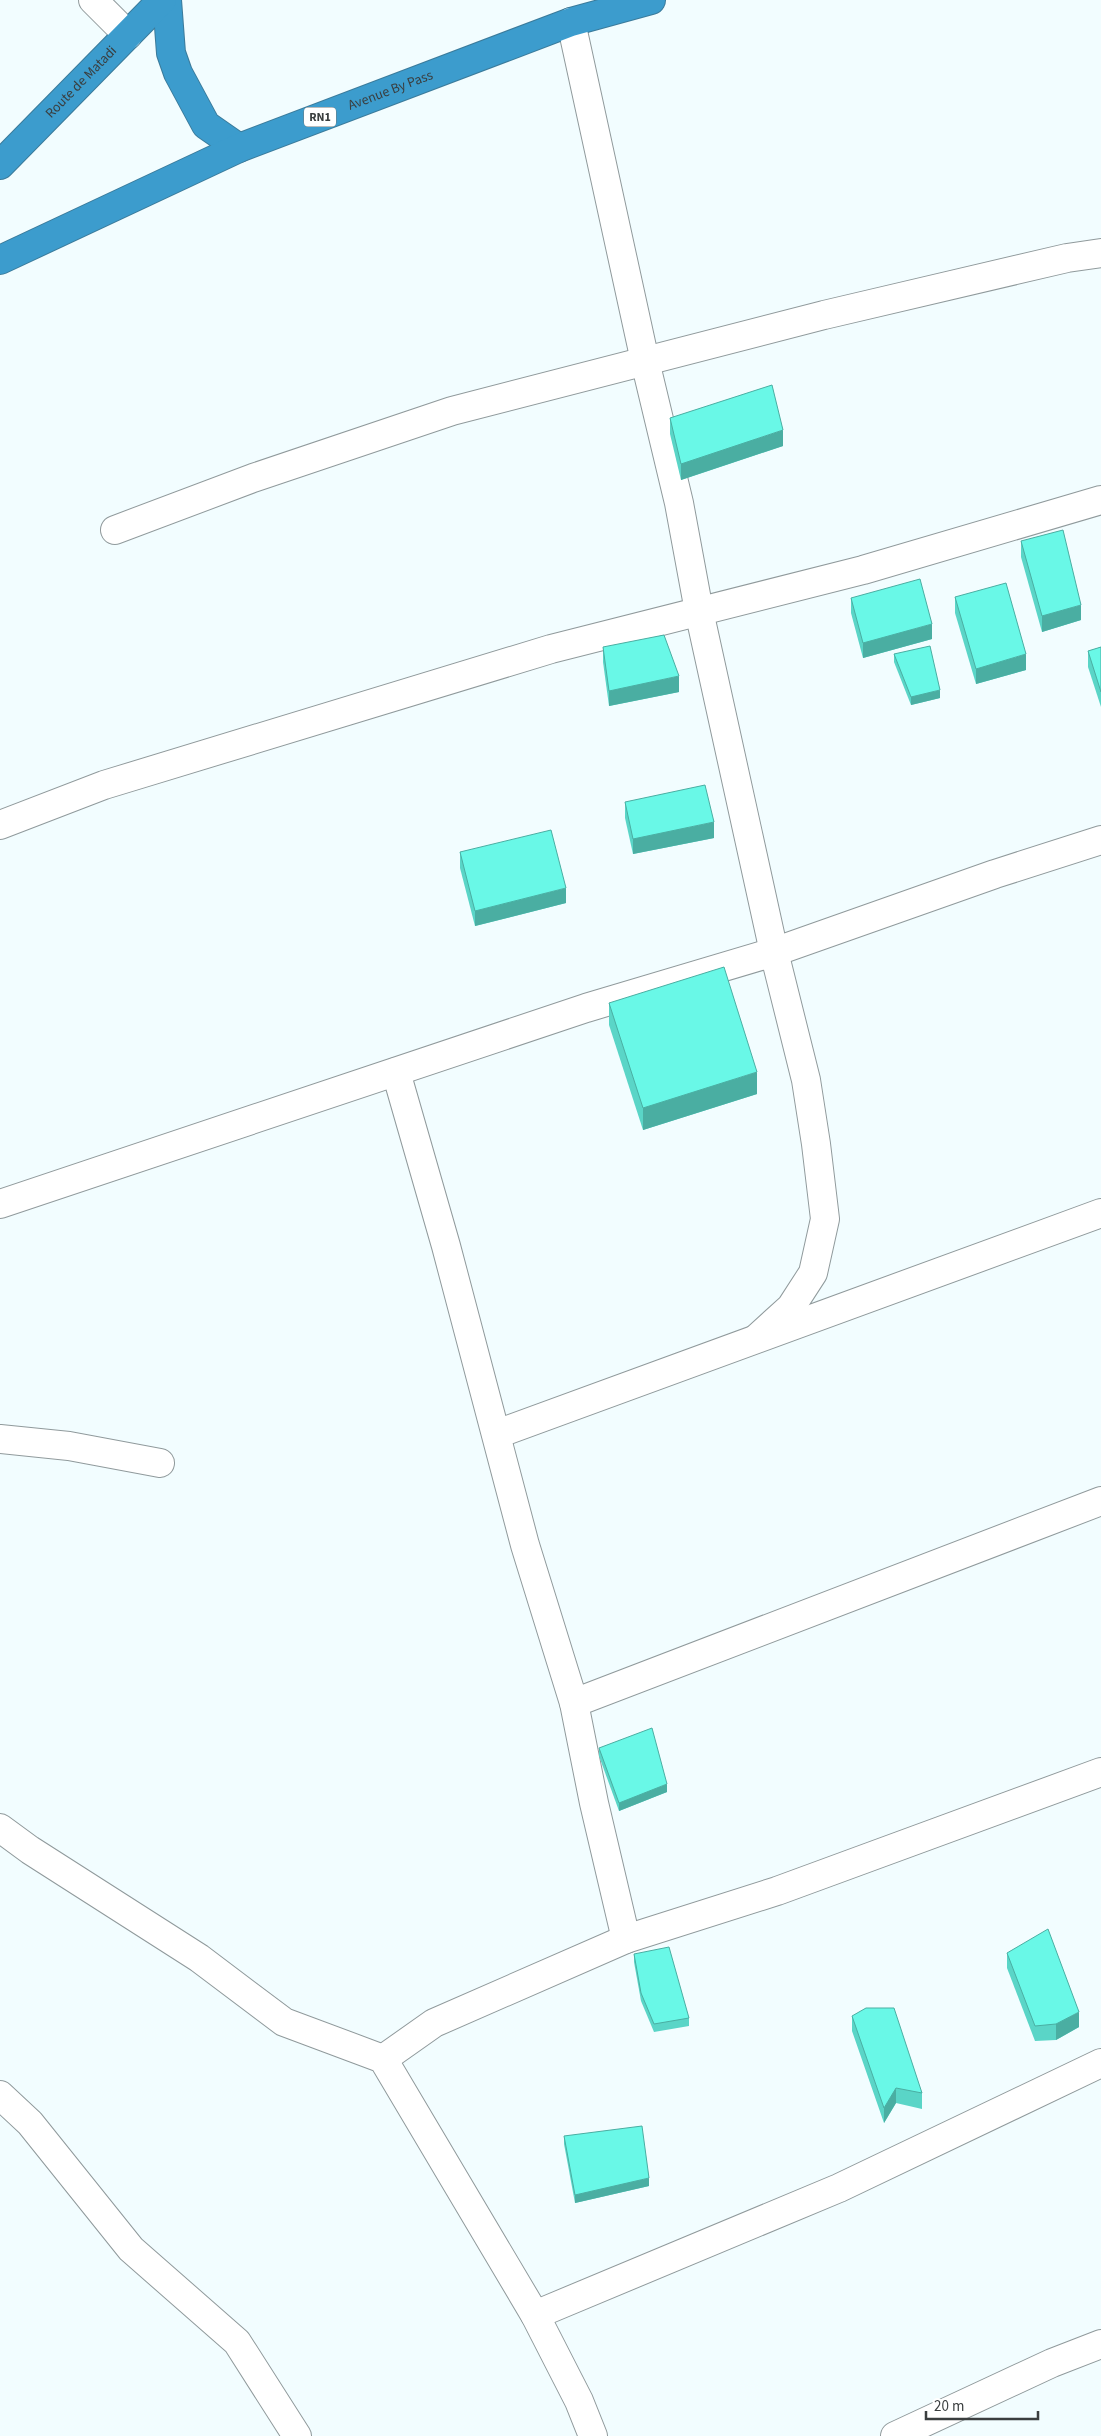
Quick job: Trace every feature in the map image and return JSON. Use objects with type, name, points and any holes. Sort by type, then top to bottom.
[{"type":"highway","name":"Route de Matadi","points":[[0,165],[162,0]]},
{"type":"highway","points":[[167,0],[171,53],[178,73],[206,125],[239,148]]},
{"type":"highway","name":"Avenue By Pass","points":[[0,260],[239,148],[571,22],[650,0]]},
{"type":"street","points":[[93,0],[128,35]]},
{"type":"street","points":[[571,22],[645,361],[679,503],[699,611],[774,952],[806,1080],[825,1220],[813,1273],[791,1307],[758,1338]]},
{"type":"street","points":[[115,530],[253,478],[452,411],[824,315],[1067,258],[1101,253]]},
{"type":"street","points":[[0,825],[113,782],[552,649],[862,570],[1101,500]]},
{"type":"street","points":[[0,1204],[287,1106],[396,1072],[586,1008],[774,952],[995,874],[1101,840]]},
{"type":"street","points":[[396,1072],[497,1434],[525,1545],[574,1703],[594,1803],[626,1939]]},
{"type":"street","points":[[497,1434],[1101,1213]]},
{"type":"street","points":[[0,1439],[69,1446],[160,1463]]},
{"type":"street","points":[[574,1703],[1101,1500]]},
{"type":"street","points":[[383,2059],[434,2023],[626,1939],[776,1891],[1101,1772]]},
{"type":"street","points":[[0,1828],[30,1850],[199,1958],[284,2022],[383,2059],[535,2315],[579,2401],[593,2436]]},
{"type":"street","points":[[535,2315],[839,2188],[1101,2062]]},
{"type":"street","points":[[0,2095],[30,2123],[131,2248],[237,2342],[297,2436]]},
{"type":"street","points":[[895,2436],[1052,2363],[1101,2344]]},
{"type":"building","points":[[772,385],[783,430],[681,464],[670,418]]},
{"type":"building","points":[[1063,530],[1081,605],[1042,616],[1021,541]]},
{"type":"building","points":[[920,579],[932,624],[863,643],[851,598]]},
{"type":"building","points":[[1006,583],[1026,654],[976,669],[955,597]]},
{"type":"building","points":[[664,635],[679,676],[609,691],[603,647]]},
{"type":"building","points":[[930,646],[940,690],[911,697],[894,654]]},
{"type":"building","points":[[1101,647],[1101,692],[1088,651]]},
{"type":"building","points":[[705,785],[714,822],[633,839],[625,802]]},
{"type":"building","points":[[551,830],[566,888],[475,911],[460,852]]},
{"type":"building","points":[[724,967],[757,1072],[643,1108],[609,1003]]},
{"type":"building","points":[[652,1728],[667,1784],[619,1803],[599,1748]]},
{"type":"building","points":[[1048,1929],[1079,2012],[1056,2024],[1035,2026],[1007,1953]]},
{"type":"building","points":[[669,1947],[689,2018],[654,2024],[641,1993],[634,1954]]},
{"type":"building","points":[[866,2008],[894,2008],[922,2093],[896,2088],[884,2108],[852,2016]]},
{"type":"building","points":[[642,2126],[649,2178],[575,2195],[564,2136]]}]
